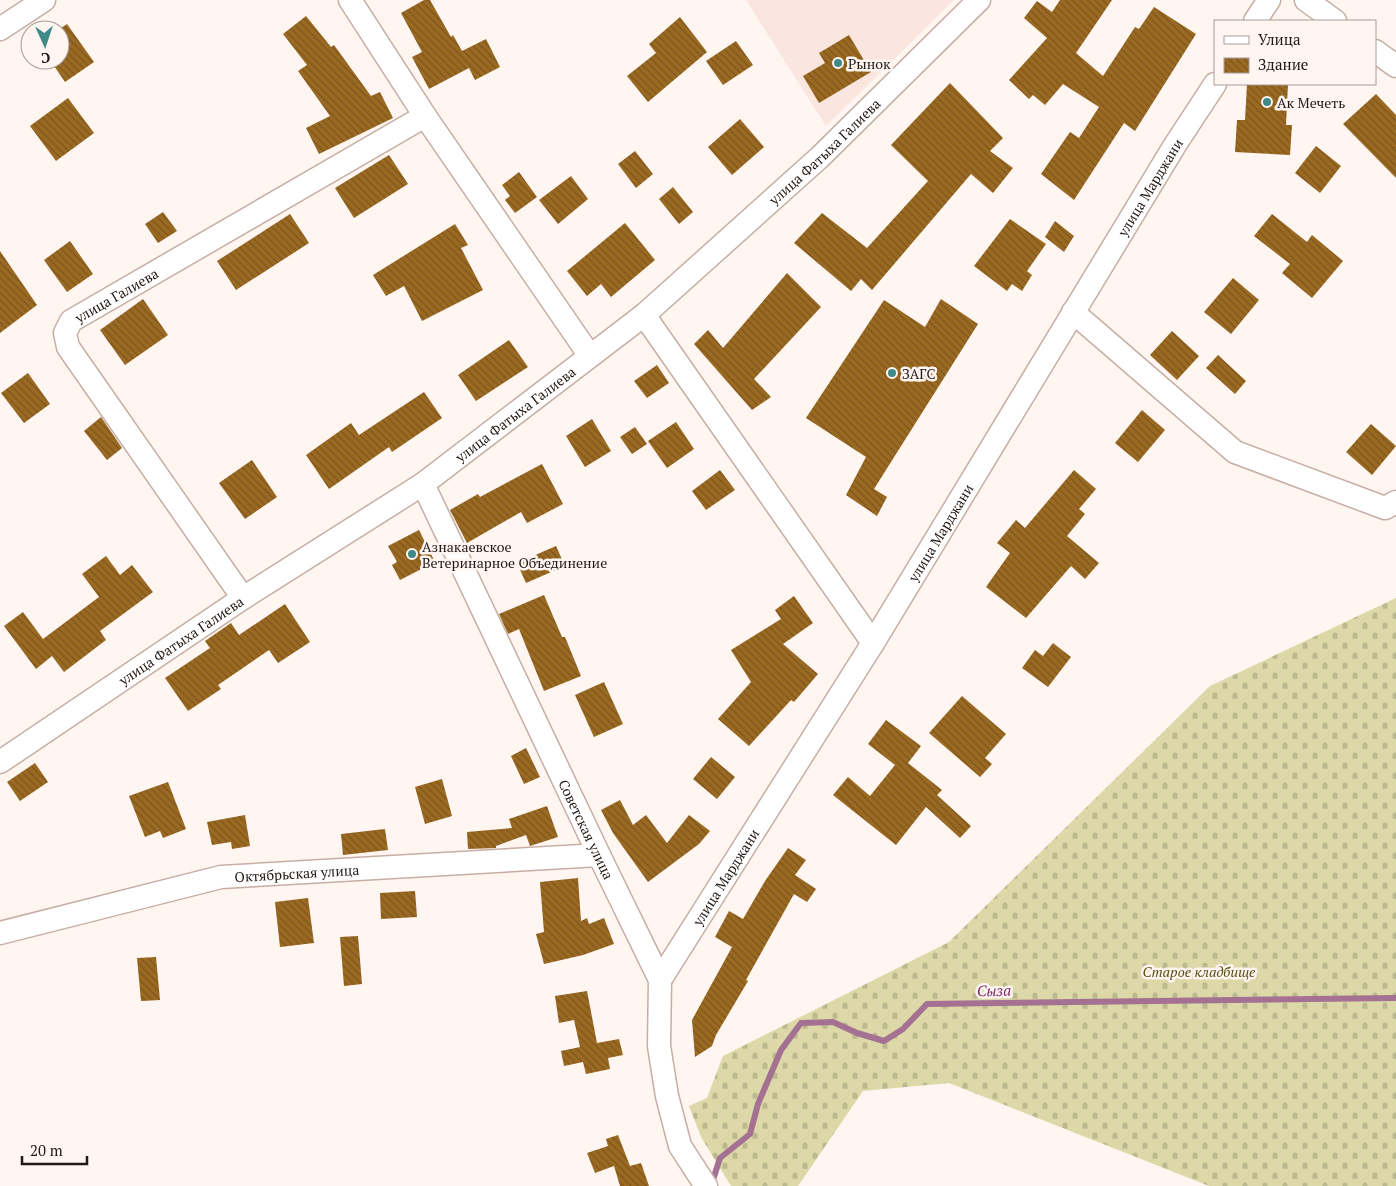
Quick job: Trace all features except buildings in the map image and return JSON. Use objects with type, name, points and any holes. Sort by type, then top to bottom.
[{"type":"street","points":[[0,29],[44,0]]},
{"type":"street","points":[[350,0],[425,116],[590,356]]},
{"type":"street","name":"улица Фатыха Галиева","points":[[0,762],[242,598],[423,484],[644,315],[820,157],[979,0]]},
{"type":"street","points":[[1256,20],[1269,0]]},
{"type":"street","points":[[1306,0],[1334,20]]},
{"type":"street","points":[[1376,52],[1396,66]]},
{"type":"street","name":"улица Марджани","points":[[660,980],[873,643],[1175,145],[1214,85]]},
{"type":"street","name":"улица Галиева","points":[[242,598],[68,347],[65,333],[71,321],[425,116]]},
{"type":"street","points":[[1073,312],[1235,452],[1385,508],[1396,502]]},
{"type":"street","points":[[644,315],[873,643]]},
{"type":"street","name":"Советская улица","points":[[423,484],[660,980],[659,1046],[668,1096],[680,1146],[706,1186]]},
{"type":"street","name":"Октябрьская улица","points":[[0,933],[221,877],[599,855]]},
{"type":"shaded area","name":"Рынок","points":[[746,0],[954,0],[826,126]]},
{"type":"green space","name":"Старое кладбище","points":[[1396,598],[1396,1186],[1209,1186],[949,1083],[863,1091],[798,1186],[731,1186],[701,1137],[689,1106],[707,1098],[723,1056],[949,942],[1210,686]]},
{"type":"waterway","name":"Сыза","points":[[712,1183],[720,1158],[750,1134],[758,1104],[781,1050],[801,1023],[833,1022],[857,1033],[884,1041],[903,1029],[927,1004],[1396,998]]},
{"type":"place","name":"Рынок","points":[[838,63]]},
{"type":"place","name":"Ак Мечеть","points":[[1267,102]]},
{"type":"place","name":"ЗАГС","points":[[892,373]]},
{"type":"place","name":"Азнакаевское Ветеринарное Объединение","points":[[412,554]]}]
